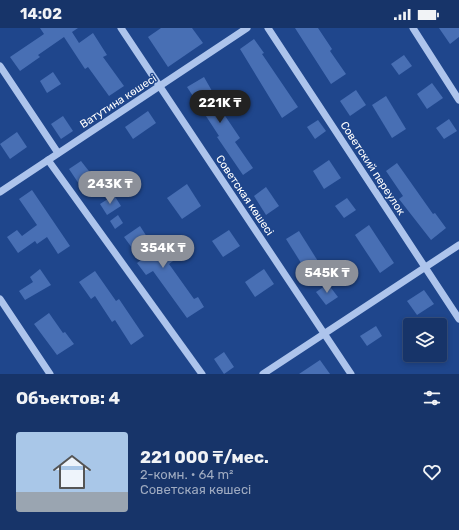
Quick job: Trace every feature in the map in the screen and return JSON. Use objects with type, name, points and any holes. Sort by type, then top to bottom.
[{"type":"street","name":"Советская көшесі","points":[[121,28],[351,374]]},
{"type":"street","name":"Ватутина көшесі","points":[[0,192],[247,28]]},
{"type":"street","name":"Советский переулок","points":[[268,28],[459,319]]},
{"type":"street","points":[[413,28],[459,100]]},
{"type":"street","points":[[0,66],[58,153]]},
{"type":"street","points":[[48,160],[202,374]]},
{"type":"street","points":[[263,374],[459,245]]},
{"type":"street","points":[[0,299],[50,374]]},
{"type":"building","points":[[40,28],[78,28],[72,32],[79,43],[93,33],[107,55],[103,57],[124,86],[109,96],[88,67],[85,69],[64,37],[38,55],[40,57],[20,71],[10,57],[44,34]]},
{"type":"building","points":[[161,28],[192,28],[203,43],[168,67],[148,37]]},
{"type":"building","points":[[295,28],[318,28],[332,49],[330,51],[346,74],[331,84]]},
{"type":"building","points":[[439,28],[459,28],[459,37],[450,44]]},
{"type":"building","points":[[254,39],[264,53],[262,54],[298,107],[282,118],[240,49]]},
{"type":"building","points":[[404,55],[412,66],[399,75],[391,64]]},
{"type":"building","points":[[53,72],[61,84],[47,93],[40,81]]},
{"type":"building","points":[[204,77],[212,91],[209,92],[240,138],[235,142],[253,168],[243,175],[217,137],[219,136],[187,87]]},
{"type":"building","points":[[432,83],[443,98],[427,109],[417,94]]},
{"type":"building","points":[[356,90],[366,105],[350,116],[340,101]]},
{"type":"building","points":[[386,96],[406,129],[392,138],[372,105]]},
{"type":"building","points":[[148,111],[156,123],[133,139],[125,127]]},
{"type":"building","points":[[63,116],[73,131],[61,139],[51,124]]},
{"type":"building","points":[[449,119],[457,131],[444,139],[436,128]]},
{"type":"building","points":[[318,120],[326,131],[315,139],[307,127]]},
{"type":"building","points":[[17,132],[27,147],[10,159],[0,144]]},
{"type":"building","points":[[329,160],[341,178],[324,189],[313,171]]},
{"type":"building","points":[[81,161],[92,175],[79,184],[69,169]]},
{"type":"building","points":[[397,163],[433,214],[435,213],[446,228],[431,240],[399,199],[403,196],[386,171]]},
{"type":"building","points":[[187,184],[201,206],[182,219],[167,198]]},
{"type":"building","points":[[266,187],[279,206],[266,215],[254,196]]},
{"type":"building","points":[[32,190],[70,246],[58,254],[47,237],[37,244],[35,241],[18,253],[7,237],[17,230],[22,236],[37,225],[19,199]]},
{"type":"building","points":[[114,195],[121,206],[107,215],[100,204]]},
{"type":"building","points":[[347,198],[356,210],[344,218],[335,206]]},
{"type":"building","points":[[118,215],[123,223],[115,229],[110,221]]},
{"type":"building","points":[[369,225],[394,263],[380,273],[355,235]]},
{"type":"building","points":[[140,226],[156,251],[170,240],[181,255],[169,264],[194,299],[198,297],[204,307],[187,318],[153,271],[146,275],[137,263],[141,260],[124,237]]},
{"type":"building","points":[[229,230],[240,246],[223,257],[212,241]]},
{"type":"building","points":[[299,231],[321,266],[308,274],[286,239]]},
{"type":"building","points":[[40,269],[51,285],[25,300],[19,291],[33,282],[30,277]]},
{"type":"building","points":[[264,269],[274,284],[255,297],[245,282]]},
{"type":"building","points":[[95,271],[116,301],[119,299],[144,336],[131,345],[115,320],[112,322],[95,296],[91,299],[79,282]]},
{"type":"building","points":[[328,284],[338,297],[326,305],[316,292]]},
{"type":"building","points":[[424,290],[434,304],[417,315],[407,301]]},
{"type":"building","points":[[49,313],[63,333],[65,332],[74,344],[57,355],[34,324]]},
{"type":"building","points":[[376,326],[382,336],[367,346],[360,336]]},
{"type":"building","points":[[224,352],[234,367],[224,374],[214,359]]},
{"type":"building","points":[[320,360],[330,374],[299,374]]}]
